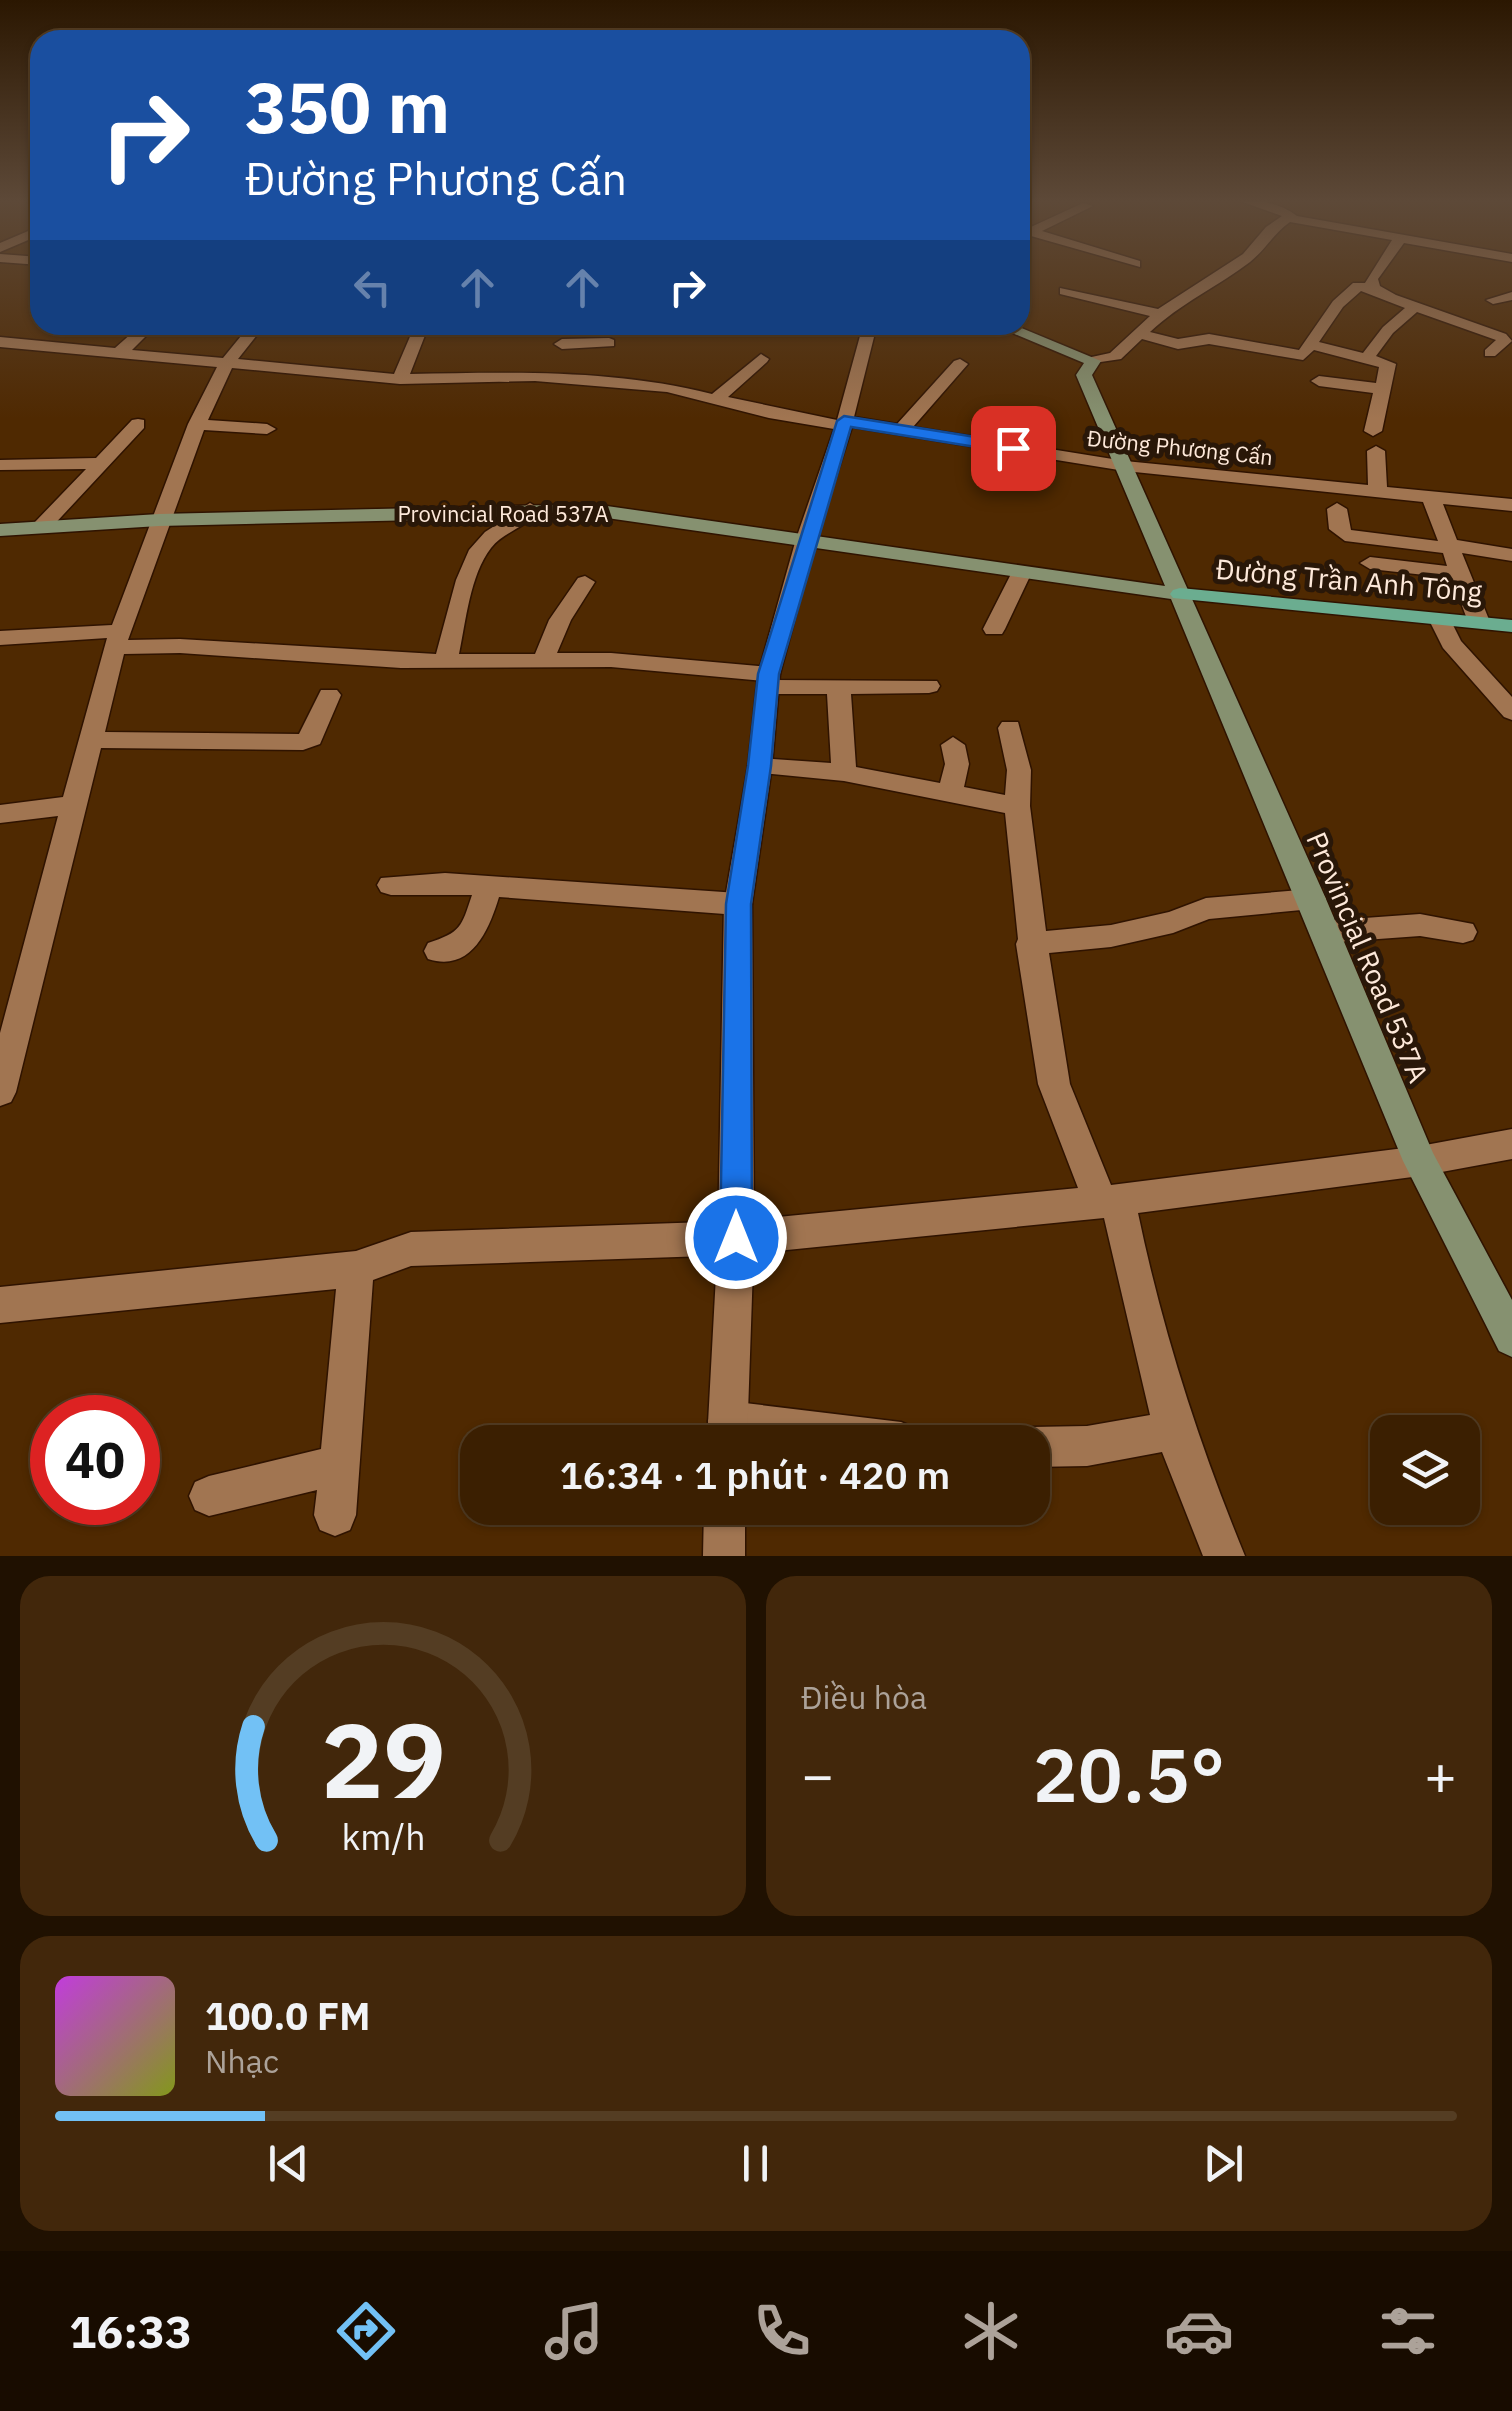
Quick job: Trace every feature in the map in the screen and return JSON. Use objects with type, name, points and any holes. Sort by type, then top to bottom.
[{"type":"main road","points":[[1025,335],[1094,362]]},
{"type":"main road","name":"Provincial Road 537A","points":[[1094,362],[1084,375],[1312,899],[1420,1161],[1512,1338]]},
{"type":"main road","name":"Provincial Road 537A","points":[[0,530],[159,520],[530,509],[633,513],[1180,594]]},
{"type":"main road","name":"Đường Trần Anh Tông","points":[[1180,594],[1512,626]]},
{"type":"street","points":[[1094,362],[1114,356],[1159,314],[1223,274]]},
{"type":"street","points":[[1373,288],[1376,274]]},
{"type":"street","points":[[1140,334],[1178,344],[1209,338],[1302,355],[1358,286],[1508,330]]},
{"type":"street","points":[[1065,291],[1159,314]]},
{"type":"street","points":[[1508,330],[1491,308],[1512,296]]},
{"type":"street","points":[[1368,357],[1388,330],[1436,297]]},
{"type":"street","points":[[1490,353],[1504,341],[1508,330]]},
{"type":"street","points":[[120,353],[139,335]]},
{"type":"street","points":[[0,1092],[72,826],[72,805],[117,639],[197,424],[226,364],[250,335]]},
{"type":"street","points":[[400,379],[418,335]]},
{"type":"street","points":[[562,344],[608,348],[610,335]]},
{"type":"street","points":[[727,1425],[736,1238],[738,904],[760,766],[768,681],[867,335]]},
{"type":"street","name":"Đường Phương Cấn","points":[[0,342],[400,379],[535,376],[667,387],[844,424],[1124,466],[1512,504]]},
{"type":"street","points":[[1312,345],[1388,364],[1374,441],[1378,492]]},
{"type":"street","points":[[716,400],[761,359]]},
{"type":"street","points":[[902,430],[960,364]]},
{"type":"street","points":[[1319,381],[1382,389]]},
{"type":"street","points":[[42,526],[138,424]]},
{"type":"street","points":[[197,424],[267,429]]},
{"type":"street","points":[[0,465],[98,463]]},
{"type":"street","points":[[1431,497],[1479,622]]},
{"type":"street","points":[[446,660],[473,561],[488,539],[515,525],[530,509]]},
{"type":"street","points":[[1337,509],[1339,529],[1345,534],[1512,555]]},
{"type":"street","points":[[1370,563],[1459,572]]},
{"type":"street","points":[[994,629],[1022,572]]},
{"type":"street","points":[[544,658],[560,620],[585,582]]},
{"type":"street","points":[[1440,620],[1451,643],[1512,712]]},
{"type":"street","points":[[0,638],[117,639],[446,660],[610,660],[768,681],[929,686]]},
{"type":"street","points":[[840,686],[836,700],[842,722],[844,773]]},
{"type":"street","points":[[90,740],[304,742],[312,738],[329,696]]},
{"type":"street","points":[[1010,728],[1019,770],[1016,806],[1030,944],[1054,1084],[1109,1200],[1174,1430],[1224,1556]]},
{"type":"street","points":[[950,792],[957,764],[953,744]]},
{"type":"street","points":[[760,766],[844,773],[1016,806]]},
{"type":"street","points":[[0,814],[72,805]]},
{"type":"street","points":[[390,885],[488,887],[738,904]]},
{"type":"street","points":[[438,951],[456,950],[465,944],[488,887]]},
{"type":"street","points":[[1030,944],[1111,936],[1173,922],[1206,909],[1312,899]]},
{"type":"street","points":[[1323,932],[1420,926],[1463,932]]},
{"type":"street","points":[[0,1305],[356,1268],[411,1249],[736,1238],[1109,1200],[1420,1161],[1512,1144]]},
{"type":"street","points":[[335,1515],[356,1268]]},
{"type":"street","points":[[1050,1447],[1086,1446],[1174,1430]]},
{"type":"street","points":[[208,1496],[337,1464]]},
{"type":"street","points":[[724,1556],[725,1525]]},
{"type":"route","points":[[736,1238],[738,904],[760,766],[768,674],[844,421],[1013,448]]}]
